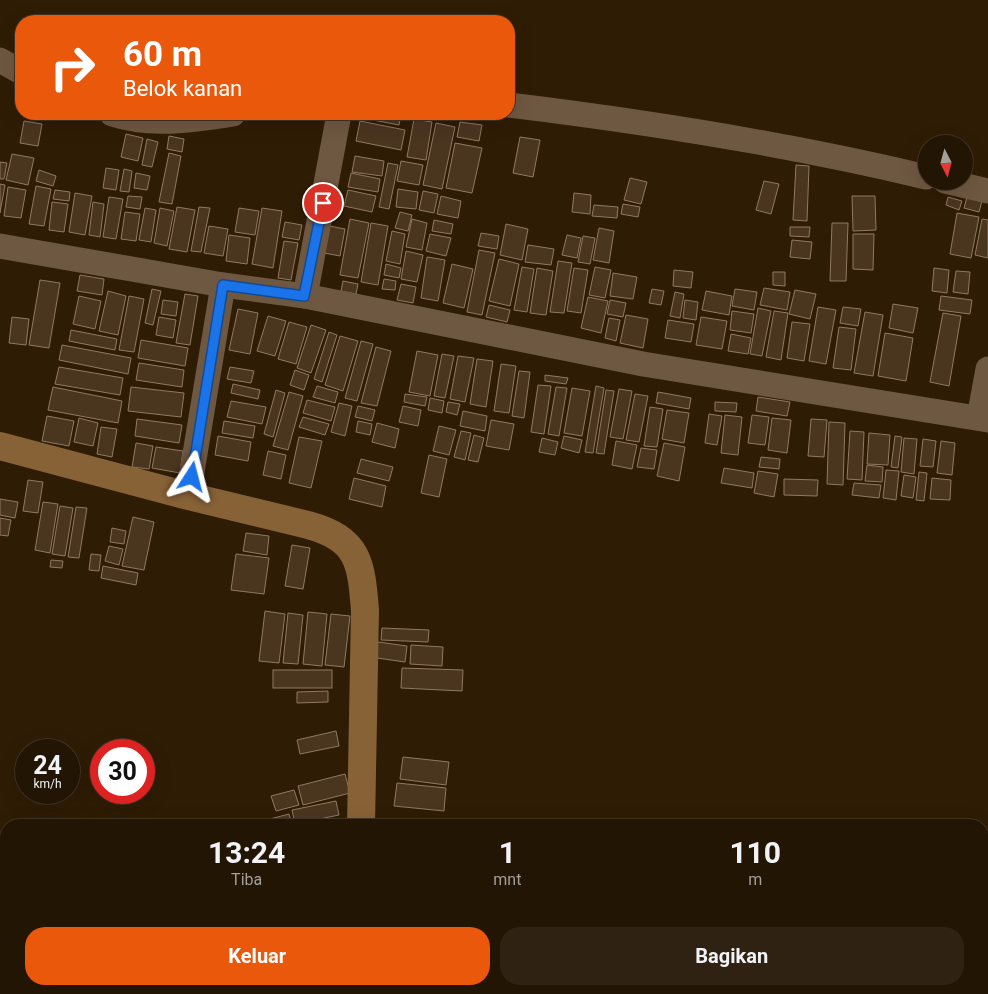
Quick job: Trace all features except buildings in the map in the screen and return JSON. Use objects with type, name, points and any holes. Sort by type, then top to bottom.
[{"type":"main road","points":[[0,446],[188,496],[326,530],[341,539],[356,556],[362,579],[365,610],[361,819]]},
{"type":"street","points":[[0,60],[15,69]]},
{"type":"street","points":[[515,107],[634,122],[762,143],[918,175]]},
{"type":"street","points":[[147,120],[192,120]]},
{"type":"street","points":[[304,296],[338,120]]},
{"type":"street","points":[[973,188],[988,192]]},
{"type":"street","points":[[0,246],[223,285],[304,296],[643,364],[983,419],[988,369]]},
{"type":"street","points":[[188,496],[223,285]]},
{"type":"route","points":[[192,477],[223,285],[304,296],[323,203]]}]
